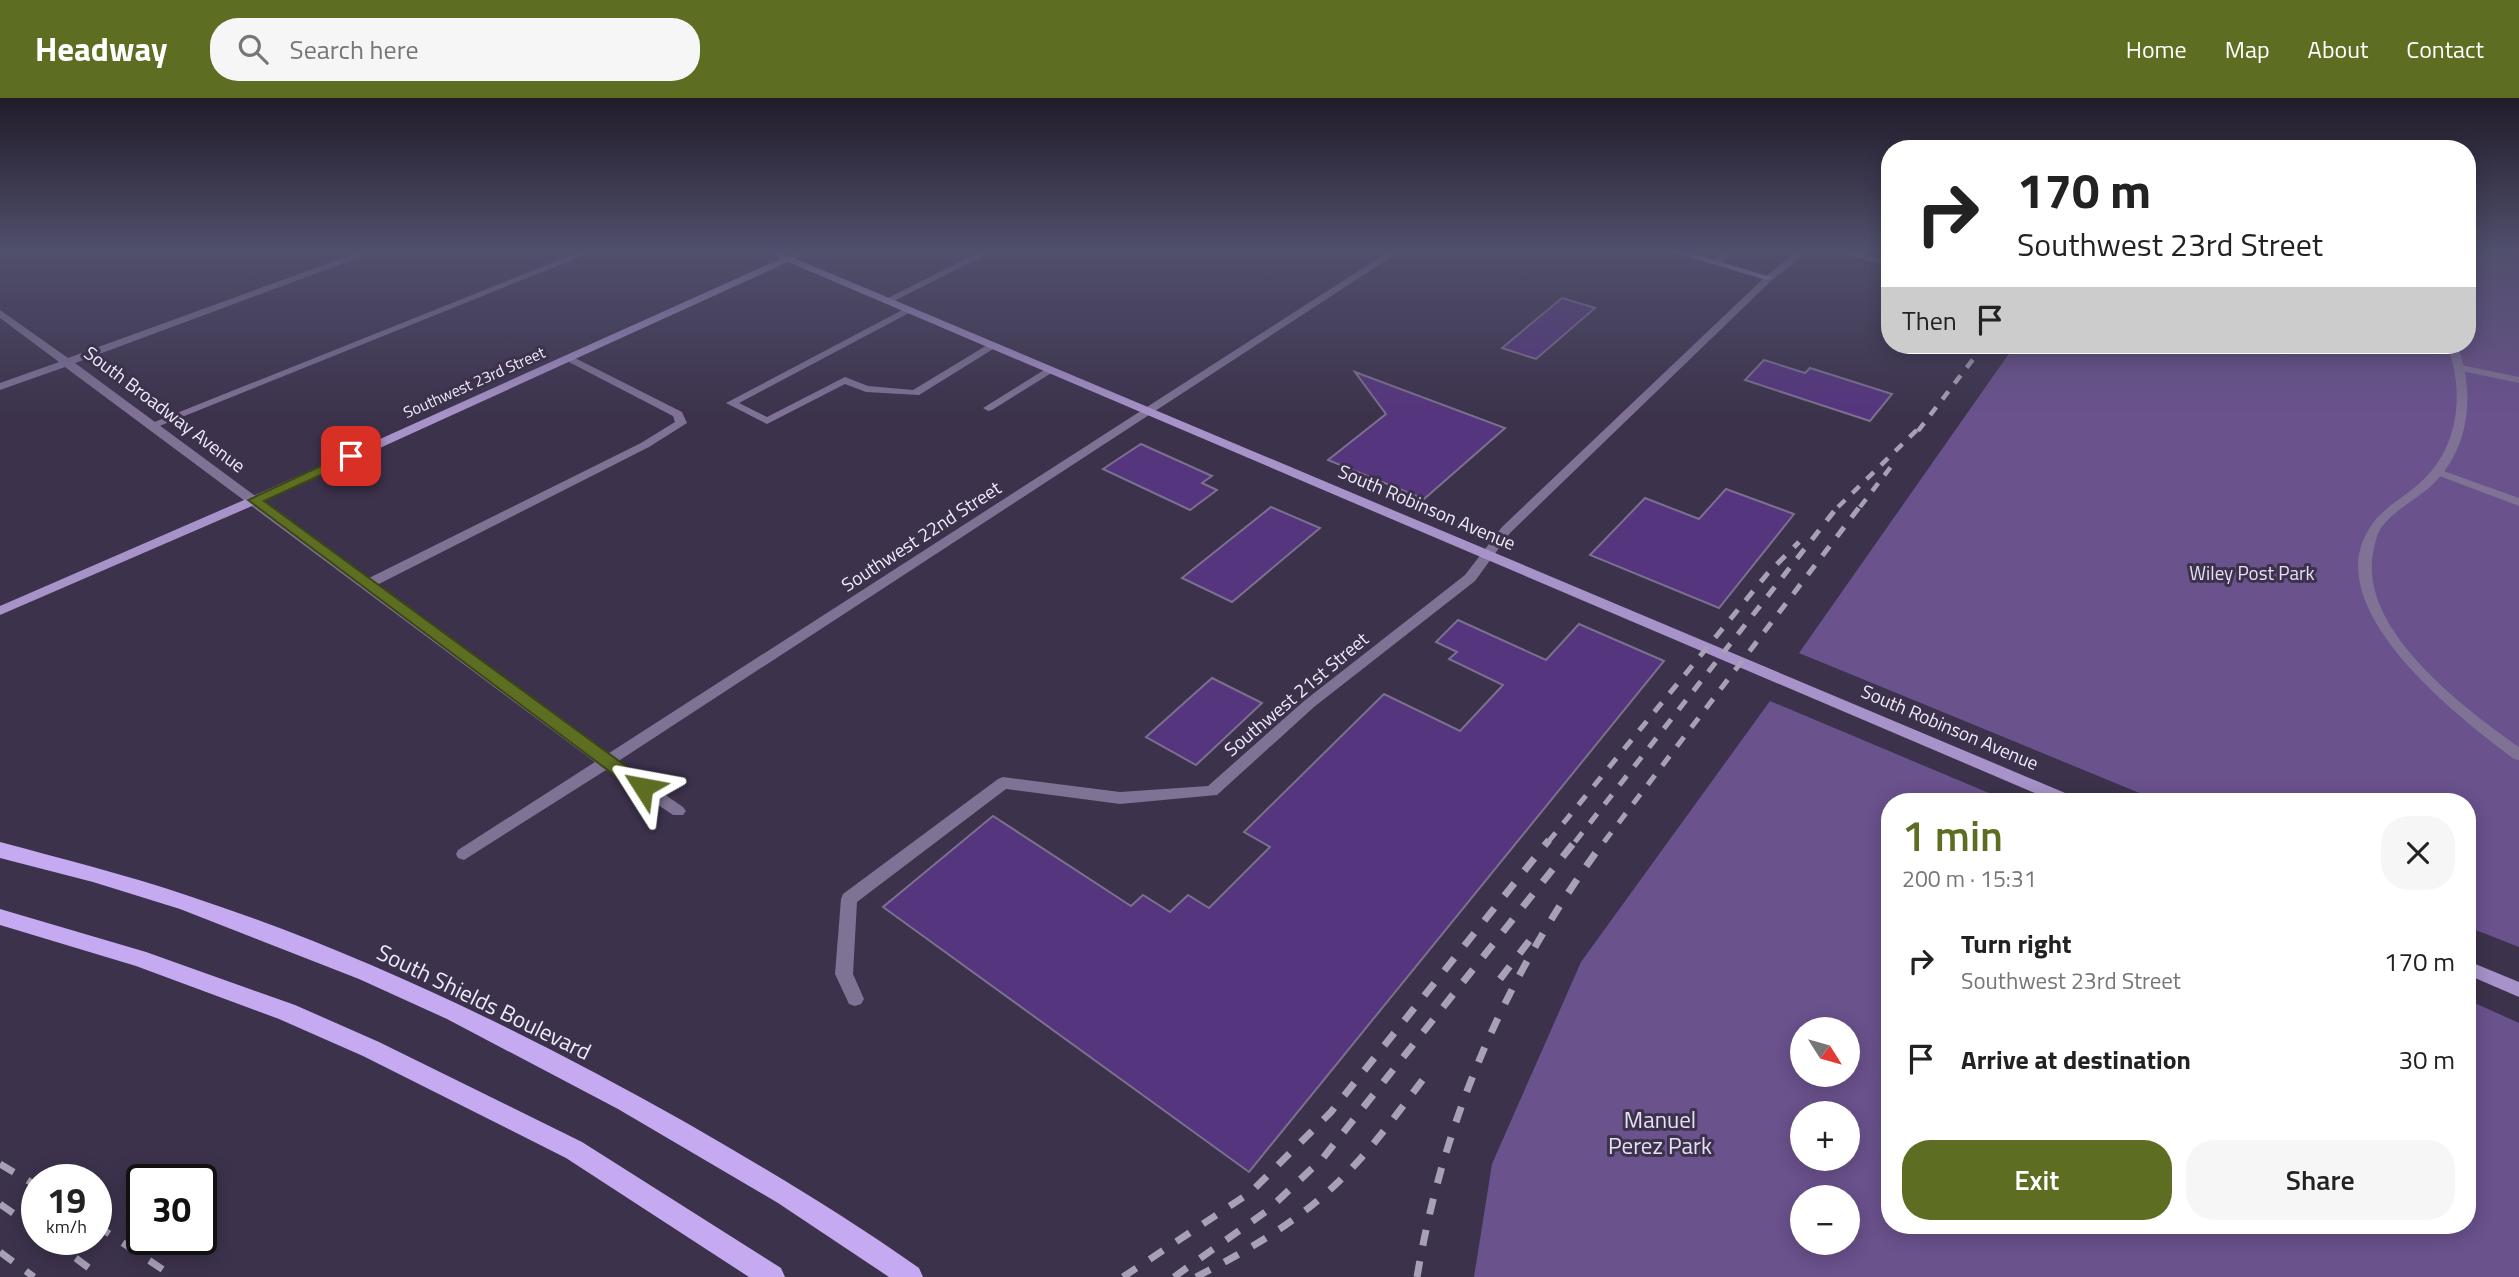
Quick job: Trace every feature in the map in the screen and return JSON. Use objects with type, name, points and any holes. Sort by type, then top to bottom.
[{"type":"main road","name":"Southwest 23rd Street","points":[[0,611],[255,500],[686,305]]},
{"type":"main road","name":"South Robinson Avenue","points":[[896,305],[2051,793]]},
{"type":"main road","name":"South Shields Boulevard","points":[[0,850],[39,859],[201,909],[343,964],[424,999],[620,1096],[866,1244],[910,1277]]},
{"type":"main road","points":[[0,917],[139,957],[287,1012],[371,1049],[574,1150],[772,1277]]},
{"type":"main road","points":[[2476,971],[2519,989]]},
{"type":"street","points":[[0,387],[224,305]]},
{"type":"street","points":[[153,425],[454,305]]},
{"type":"street","name":"Southwest 22nd Street","points":[[464,854],[608,764],[1312,305]]},
{"type":"street","name":"Southwest 21st Street","points":[[855,999],[844,975],[849,899],[1003,783],[1120,798],[1212,791],[1309,704],[1470,578],[1506,530],[1741,305]]},
{"type":"street","points":[[908,310],[731,403],[767,421],[845,380],[866,389],[915,393],[993,346]]},
{"type":"street","name":"South Broadway Avenue","points":[[0,313],[608,764],[678,811]]},
{"type":"street","points":[[2456,354],[2461,368],[2464,396],[2458,426],[2438,472],[2380,521],[2370,537],[2365,557],[2366,580],[2379,614],[2409,658],[2449,702],[2519,755]]},
{"type":"street","points":[[368,584],[646,445],[681,424],[678,414],[569,358]]},
{"type":"street","points":[[2461,368],[2519,380]]},
{"type":"street","points":[[988,408],[1049,370]]},
{"type":"street","points":[[2438,472],[2519,502]]},
{"type":"green space","name":"Wiley Post Park","points":[[2476,305],[2519,305],[2519,947],[2476,930],[2476,793],[2140,793],[1799,653],[2009,354],[2476,354]]},
{"type":"green space","name":"Manuel Perez Park","points":[[1770,701],[1989,793],[1881,793],[1881,1234],[2476,1234],[2476,1004],[2519,1023],[2519,1277],[1474,1277],[1492,1164],[1581,962]]},
{"type":"building","points":[[1554,305],[1585,305],[1595,308],[1536,359],[1502,348]]},
{"type":"building","points":[[1764,360],[1805,373],[1810,368],[1892,394],[1870,421],[1745,380]]},
{"type":"building","points":[[1355,372],[1505,428],[1424,499],[1328,460],[1386,414]]},
{"type":"building","points":[[1141,444],[1212,476],[1202,483],[1217,490],[1190,510],[1103,469]]},
{"type":"building","points":[[1726,489],[1794,514],[1719,608],[1590,555],[1645,498],[1699,519]]},
{"type":"building","points":[[1271,507],[1320,528],[1232,602],[1182,578]]},
{"type":"building","points":[[1458,620],[1546,660],[1579,624],[1664,661],[1249,1172],[883,907],[993,816],[1131,906],[1143,895],[1170,912],[1188,895],[1209,908],[1270,847],[1244,832],[1384,694],[1460,731],[1503,685],[1449,659],[1457,652],[1436,642]]},
{"type":"building","points":[[1212,678],[1262,703],[1196,765],[1146,737]]},
{"type":"railway","points":[[1918,431],[1977,354]]},
{"type":"railway","points":[[1838,507],[1924,423]]},
{"type":"railway","points":[[1860,507],[1893,464]]},
{"type":"railway","points":[[1575,842],[1839,505]]},
{"type":"railway","points":[[1604,842],[1861,505]]},
{"type":"railway","points":[[1548,842],[1768,573],[1799,542]]},
{"type":"railway","points":[[1123,1277],[1251,1192],[1331,1112],[1549,840]]},
{"type":"railway","points":[[1174,1277],[1268,1210],[1323,1158],[1576,840]]},
{"type":"railway","points":[[1417,1277],[1444,1159],[1485,1047],[1538,941],[1605,840]]},
{"type":"railway","points":[[1500,979],[1536,932]]},
{"type":"railway","points":[[1196,1277],[1233,1258],[1319,1200],[1348,1173],[1373,1144],[1430,1070]]},
{"type":"railway","points":[[0,1164],[21,1176]]},
{"type":"railway","points":[[0,1204],[21,1219]]},
{"type":"railway","points":[[112,1236],[174,1277]]},
{"type":"railway","points":[[0,1252],[34,1277]]},
{"type":"railway","points":[[71,1255],[101,1277]]},
{"type":"route","points":[[351,456],[255,500],[608,764],[643,787]]}]
